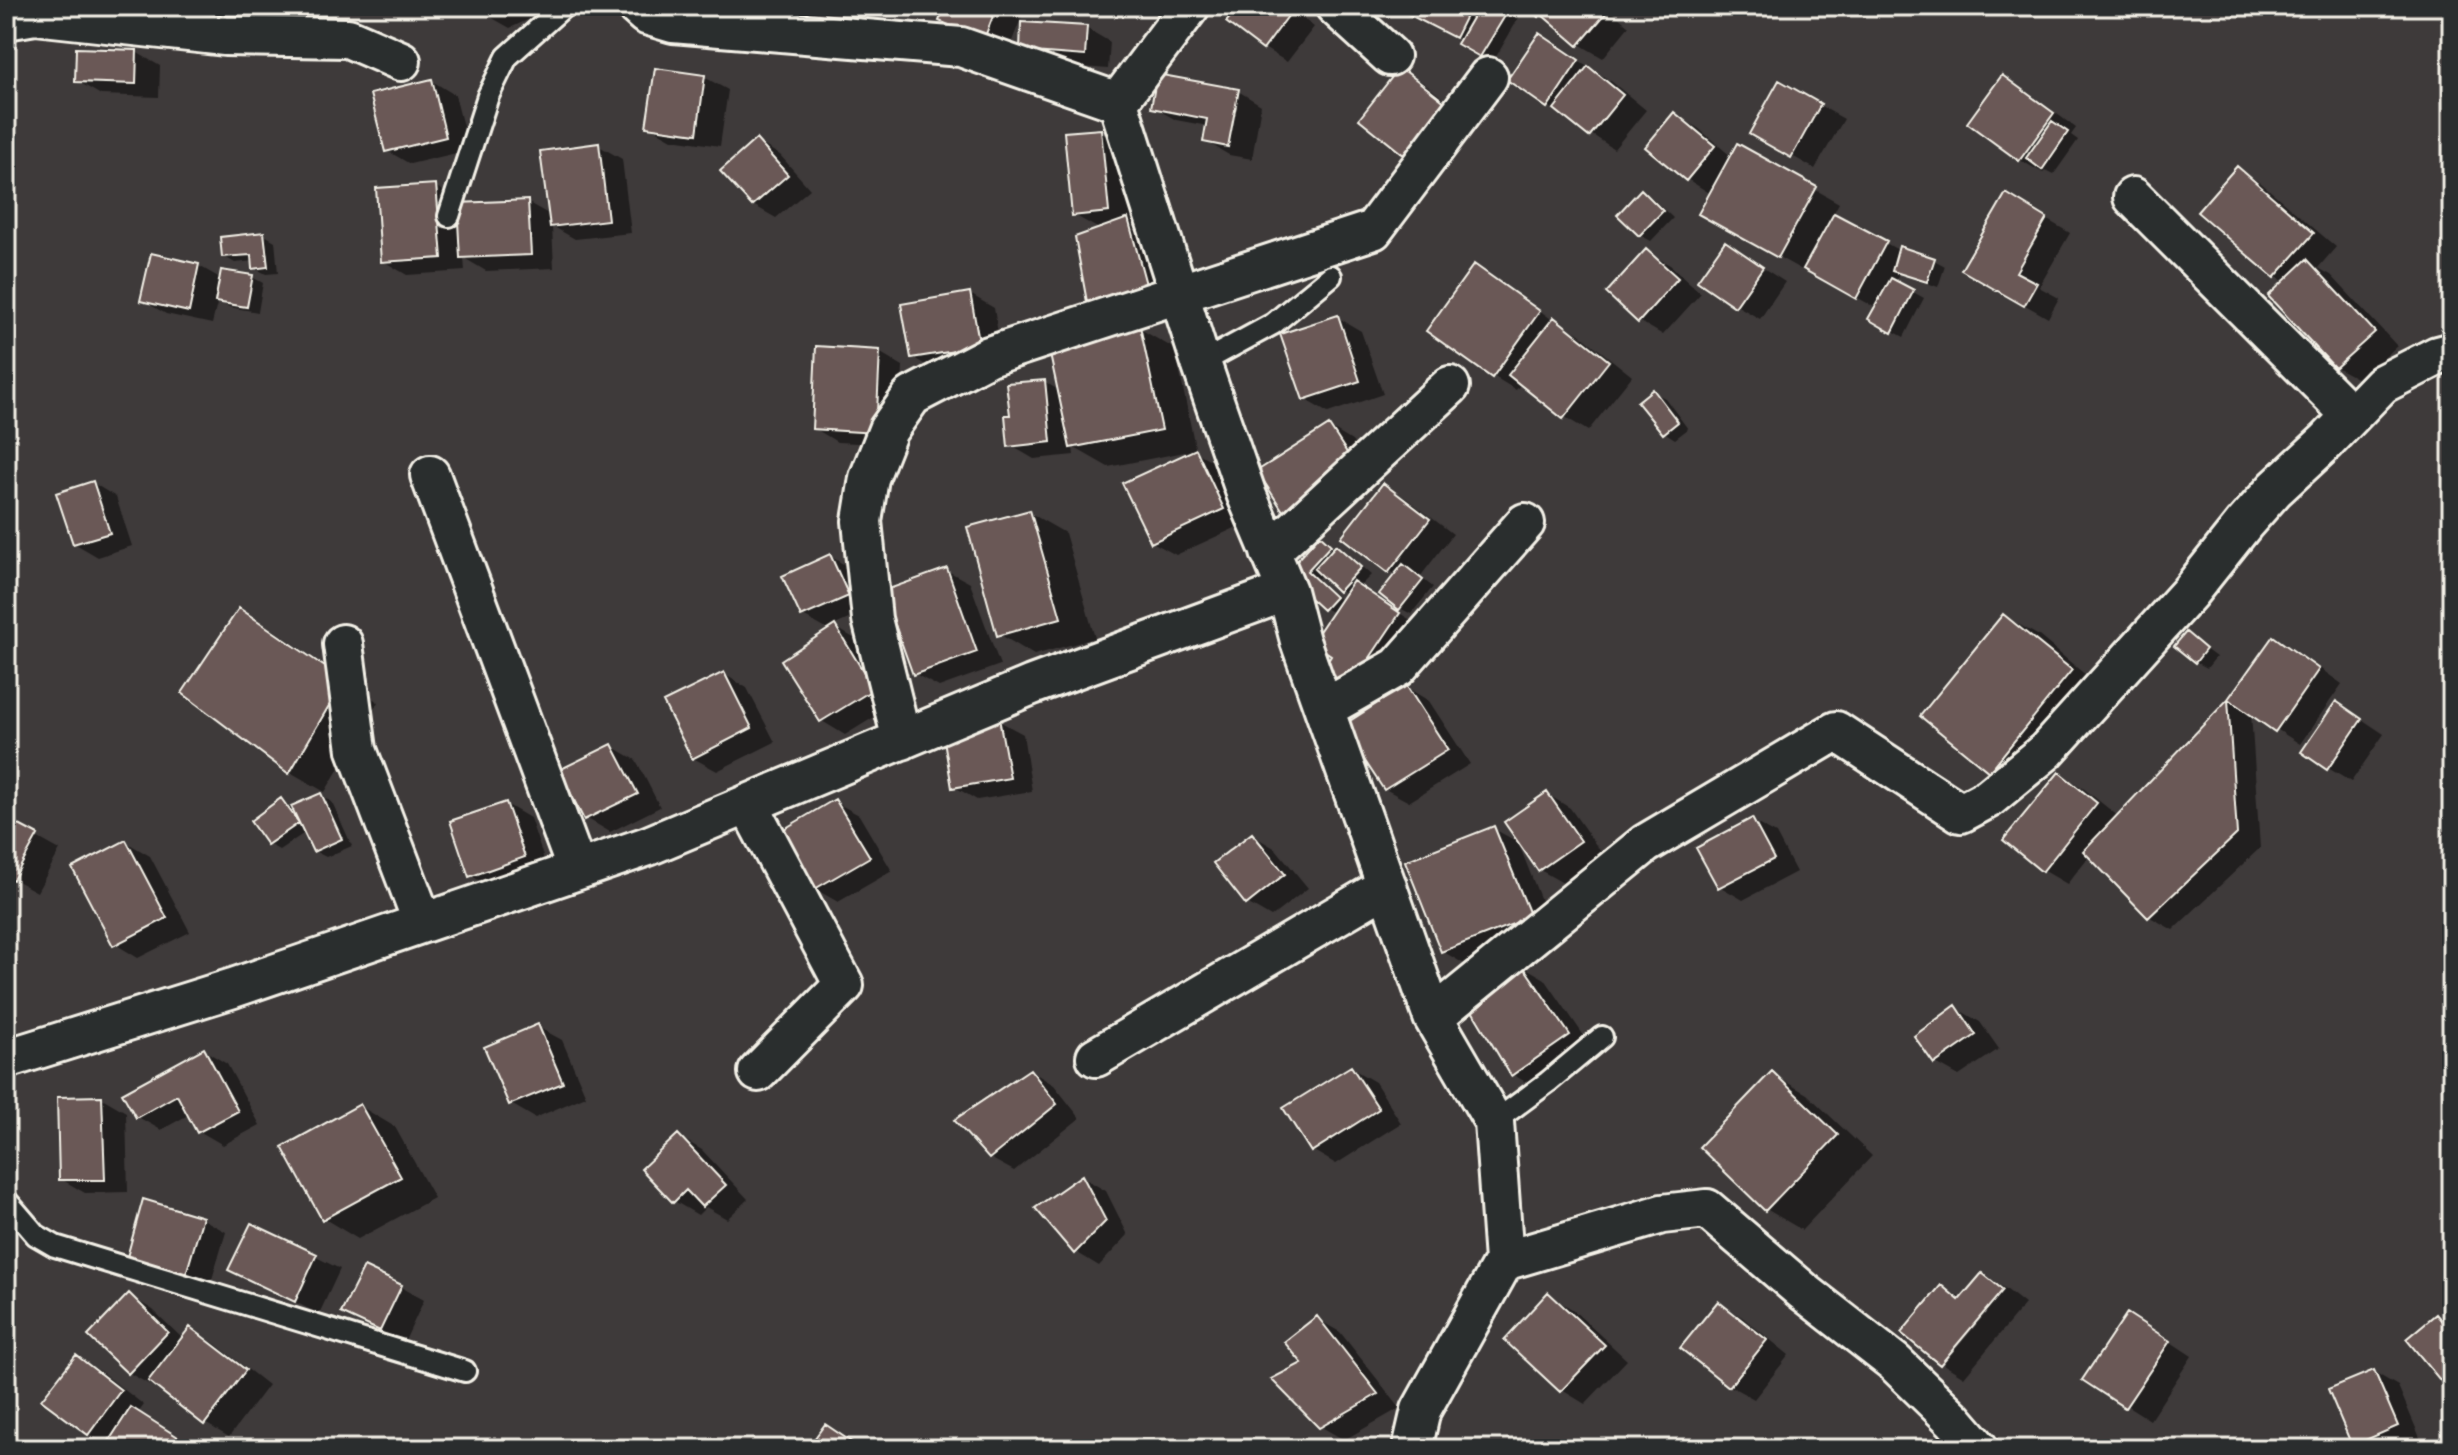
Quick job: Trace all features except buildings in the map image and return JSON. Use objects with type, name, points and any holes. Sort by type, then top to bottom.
[{"type":"street","points":[[636,6],[646,15],[673,23],[961,47],[1118,102]]},
{"type":"street","points":[[1118,102],[1190,6]]},
{"type":"street","points":[[1335,6],[1390,56]]},
{"type":"street","points":[[6,20],[35,15],[225,36],[348,38],[401,61]]},
{"type":"street","points":[[902,740],[872,619],[862,521],[869,478],[888,430],[912,396],[989,356],[1373,230],[1488,77]]},
{"type":"street","points":[[1118,102],[1201,363],[1247,496],[1287,591],[1300,641],[1433,1017],[1494,1122],[1504,1261],[1421,1410],[1412,1449]]},
{"type":"street","points":[[2133,197],[2351,415]]},
{"type":"street","points":[[1433,1017],[1645,844],[1836,731],[1961,813],[1989,798],[2046,751],[2189,593],[2275,489],[2382,384],[2437,356],[2452,352]]},
{"type":"street","points":[[1270,552],[1450,386]]},
{"type":"street","points":[[430,475],[577,870]]},
{"type":"street","points":[[1324,709],[1398,667],[1525,523]]},
{"type":"street","points":[[6,1059],[233,988],[648,846],[1032,685],[1287,591]]},
{"type":"street","points":[[343,644],[357,750],[423,923]]},
{"type":"street","points":[[748,804],[844,985],[758,1072]]},
{"type":"street","points":[[1096,1057],[1387,886]]},
{"type":"street","points":[[1504,1261],[1662,1214],[1707,1209],[1803,1291],[1894,1362],[1979,1449]]},
{"type":"lane","points":[[449,216],[488,96],[507,57],[564,6]]},
{"type":"lane","points":[[1201,363],[1273,324],[1331,276]]},
{"type":"lane","points":[[1494,1122],[1602,1037]]},
{"type":"lane","points":[[6,1200],[36,1235],[55,1246],[465,1371]]}]
